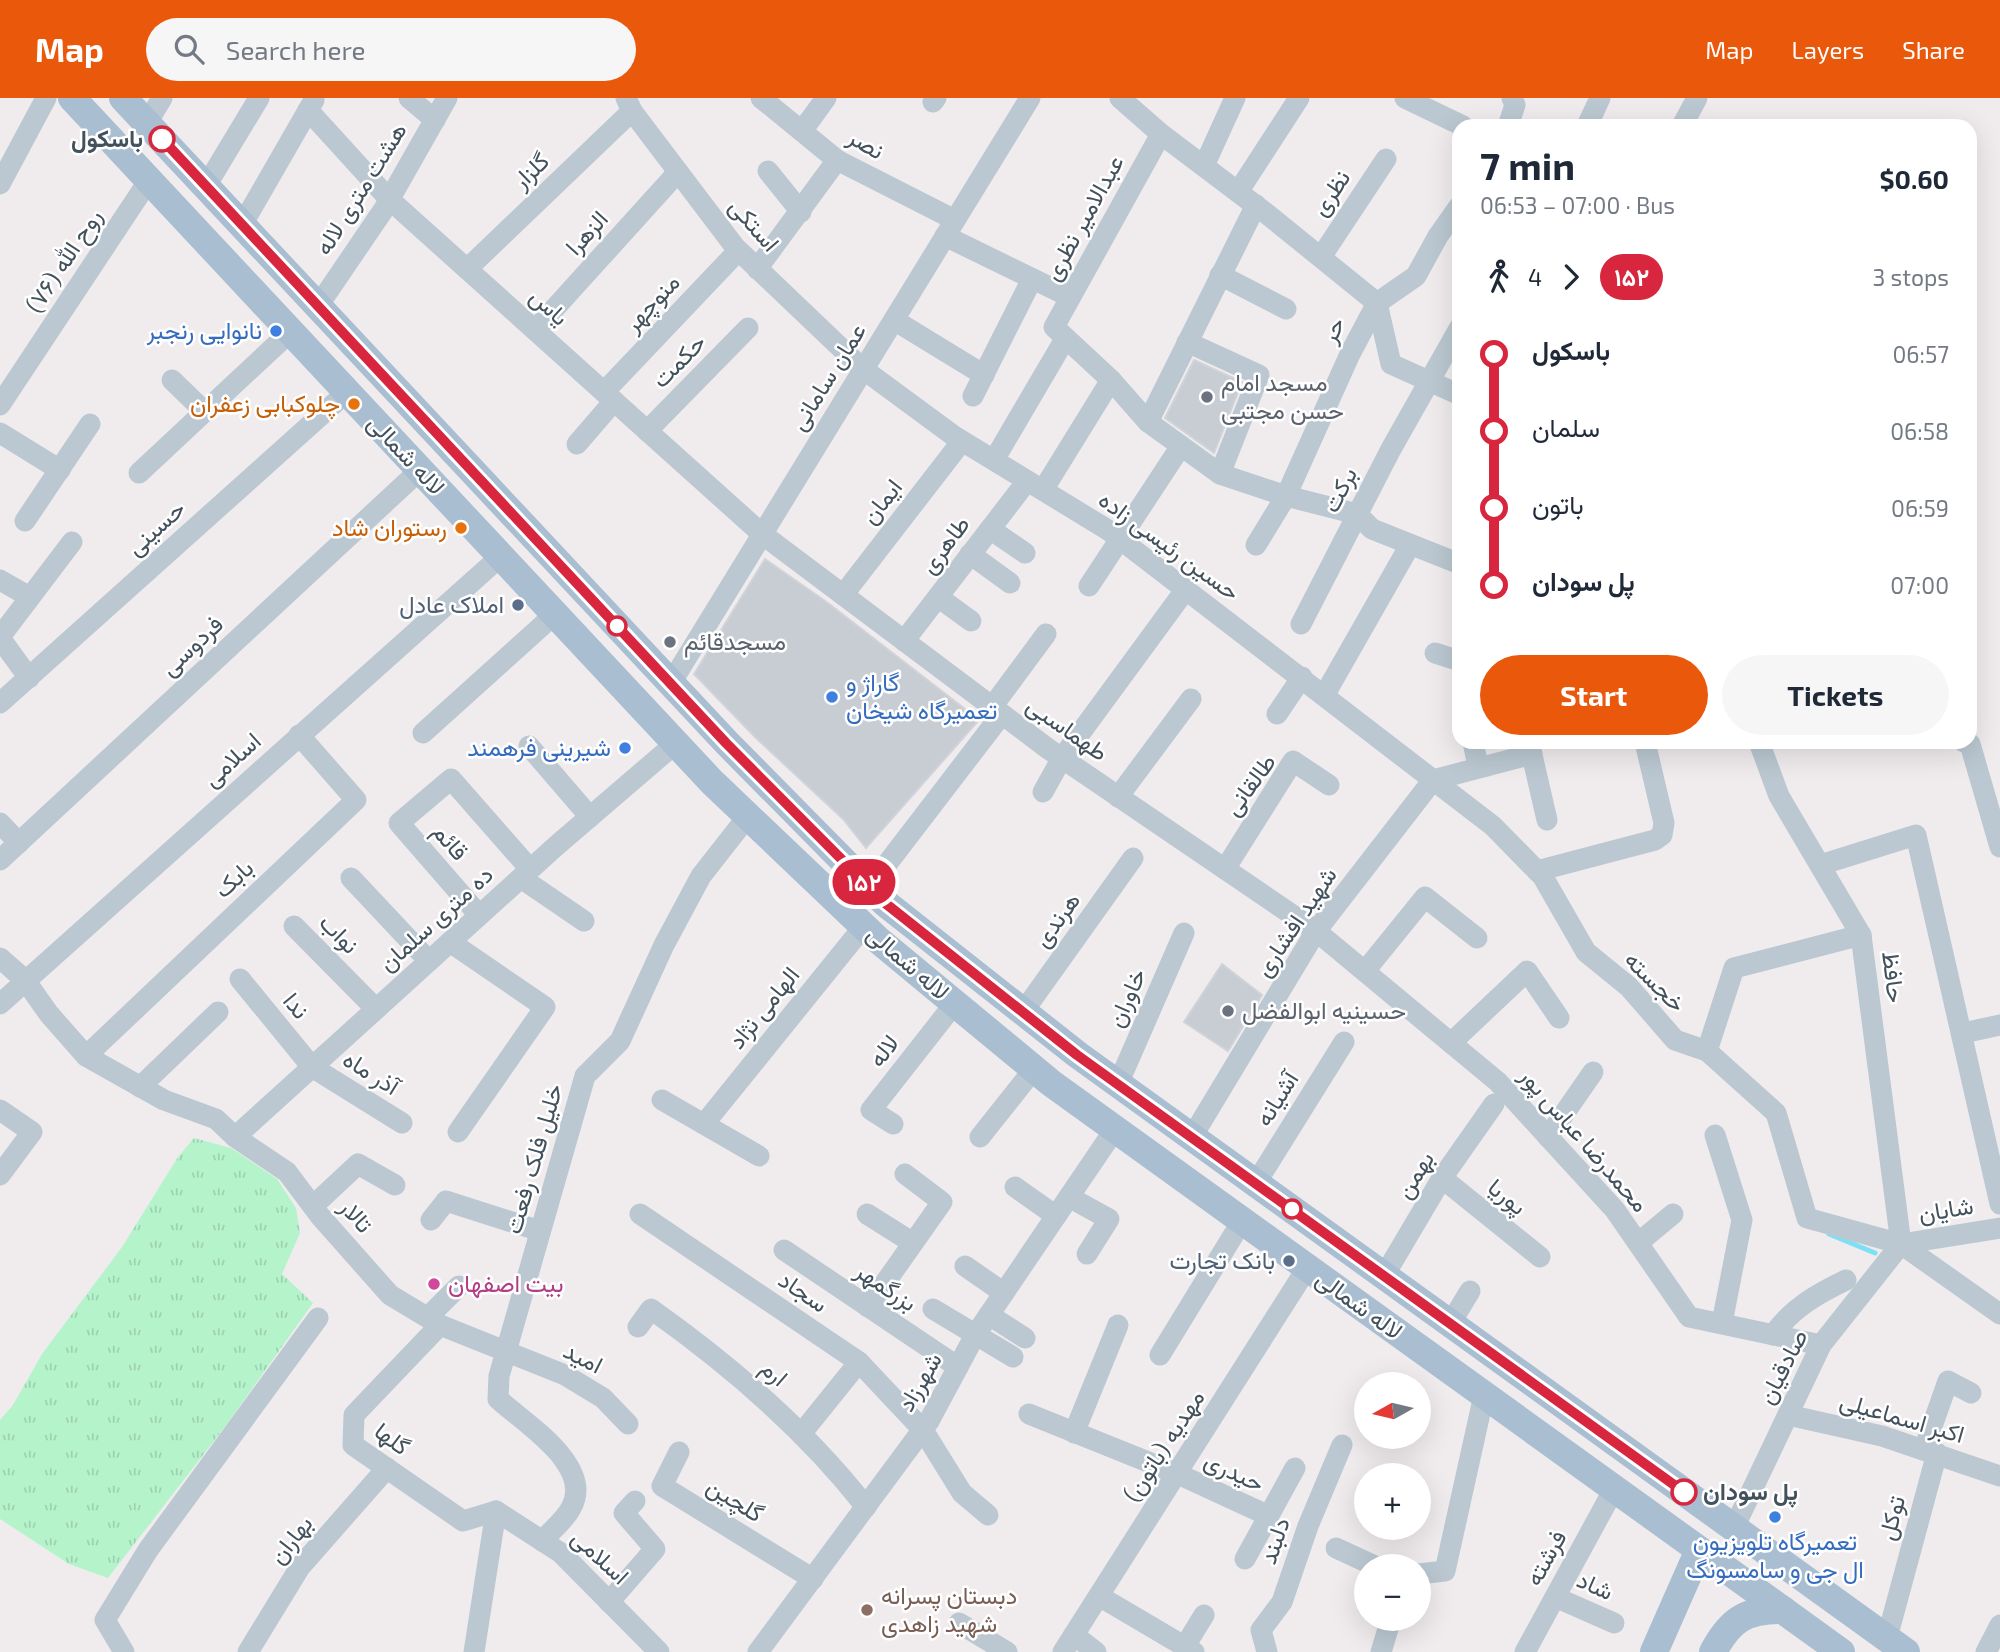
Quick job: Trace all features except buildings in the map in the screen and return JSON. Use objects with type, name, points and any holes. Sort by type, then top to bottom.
[{"type":"main road","name":"لاله شمالی","points":[[72,98],[676,743],[864,926],[1063,1092],[1841,1652]]},
{"type":"main road","name":"لاله شمالی","points":[[123,98],[671,683],[885,903],[1090,1064],[1896,1645]]},
{"type":"main road","points":[[385,433],[412,454],[419,454],[426,452],[429,444],[427,422]]},
{"type":"main road","points":[[452,504],[452,482],[458,475],[473,478],[495,495]]},
{"type":"main road","points":[[1063,1092],[1090,1064]]},
{"type":"main road","points":[[1670,1528],[1677,1546],[1684,1584]]},
{"type":"main road","points":[[1654,1652],[1699,1550]]},
{"type":"main road","points":[[1713,1652],[1724,1630],[1743,1617],[1761,1610],[1783,1610]]},
{"type":"street","points":[[0,184],[46,98]]},
{"type":"street","points":[[147,123],[162,98]]},
{"type":"street","points":[[206,186],[259,98]]},
{"type":"street","points":[[409,98],[435,120]]},
{"type":"street","name":"هشت متری لاله","points":[[318,306],[389,199],[447,98]]},
{"type":"street","name":"نصر","points":[[761,98],[837,160],[1032,279],[1070,297]]},
{"type":"street","points":[[802,131],[826,98]]},
{"type":"street","name":"عمان سامانی","points":[[671,683],[1030,98]]},
{"type":"street","points":[[1120,98],[1160,134],[1256,205],[1377,303],[1391,364],[1452,392]]},
{"type":"street","points":[[1204,166],[1235,98]]},
{"type":"street","points":[[1238,192],[1299,98]]},
{"type":"street","points":[[1405,98],[1452,121]]},
{"type":"street","points":[[1512,98],[1516,119]]},
{"type":"street","points":[[1686,119],[1698,98]]},
{"type":"street","points":[[242,225],[312,104]]},
{"type":"street","name":"یاس","points":[[312,104],[389,199],[762,534]]},
{"type":"street","name":"استکی","points":[[629,105],[738,251],[863,369]]},
{"type":"street","name":"گلزار","points":[[467,269],[629,105]]},
{"type":"street","name":"عبدالامیر نظری","points":[[994,460],[1059,333],[1070,297],[1160,134]]},
{"type":"street","name":"نظری","points":[[1321,257],[1386,159]]},
{"type":"street","points":[[757,269],[837,160]]},
{"type":"street","points":[[768,171],[801,212]]},
{"type":"street","name":"الزهرا","points":[[535,330],[678,172]]},
{"type":"street","name":"روح الله (۷۶)","points":[[0,405],[149,180]]},
{"type":"street","points":[[1148,422],[1256,205]]},
{"type":"street","points":[[1377,303],[1416,276],[1452,216]]},
{"type":"street","name":"منوچهر","points":[[577,444],[609,397],[738,251]]},
{"type":"street","points":[[1220,275],[1286,309]]},
{"type":"street","points":[[973,396],[1032,279]]},
{"type":"street","name":"حر","points":[[1256,545],[1286,496],[1350,354],[1377,303]]},
{"type":"street","points":[[894,320],[984,375]]},
{"type":"street","name":"حکمت","points":[[647,431],[748,328]]},
{"type":"street","points":[[139,473],[290,331]]},
{"type":"street","points":[[1059,333],[1111,380],[1148,422],[1220,474],[1286,496],[1357,514],[1372,529],[1452,559]]},
{"type":"street","name":"برکت","points":[[1300,624],[1452,339]]},
{"type":"street","points":[[1187,342],[1259,375],[1220,474]]},
{"type":"street","name":"حسین رئیسی زاده","points":[[863,369],[962,441],[1120,539],[1433,780]]},
{"type":"street","points":[[172,380],[205,412]]},
{"type":"street","name":"طاهری","points":[[904,641],[990,529],[1035,485],[1111,380]]},
{"type":"street","name":"حسینی","points":[[0,703],[347,392]]},
{"type":"street","points":[[25,521],[90,424]]},
{"type":"street","points":[[0,433],[60,470]]},
{"type":"street","name":"ایمان","points":[[843,595],[962,441]]},
{"type":"street","points":[[1089,586],[1181,446]]},
{"type":"street","name":"فردوسی","points":[[0,860],[420,470]]},
{"type":"street","points":[[990,529],[1025,553]]},
{"type":"street","name":"طهماسبی","points":[[762,534],[1062,758],[1316,931]]},
{"type":"street","points":[[29,678],[0,637],[28,596],[72,542]]},
{"type":"street","points":[[1325,695],[1410,545]]},
{"type":"street","points":[[970,554],[1010,583]]},
{"type":"street","name":"اسلامی","points":[[0,1004],[501,556]]},
{"type":"street","points":[[0,580],[28,596]]},
{"type":"street","points":[[1043,792],[1062,758],[1186,589]]},
{"type":"street","points":[[937,597],[971,621]]},
{"type":"street","points":[[423,733],[555,614]]},
{"type":"street","points":[[877,877],[997,711],[1046,634]]},
{"type":"street","points":[[1435,653],[1452,658]]},
{"type":"street","points":[[1277,714],[1302,677]]},
{"type":"street","points":[[1118,797],[1191,699]]},
{"type":"street","name":"بابک","points":[[86,1056],[356,800],[299,735]]},
{"type":"street","name":"ده متری سلمان","points":[[235,1137],[526,873],[676,743]]},
{"type":"street","points":[[529,746],[590,817]]},
{"type":"street","points":[[1474,749],[1478,766]]},
{"type":"street","points":[[1433,780],[1528,749]]},
{"type":"street","points":[[1531,749],[1547,820]]},
{"type":"street","points":[[1537,871],[1655,840],[1662,835],[1664,823],[1647,749]]},
{"type":"street","name":"حافظ","points":[[1762,749],[1779,796],[1861,935],[1901,1244]]},
{"type":"street","points":[[1971,749],[2000,847]]},
{"type":"street","name":"طالقانی","points":[[1225,869],[1293,761],[1329,785]]},
{"type":"street","name":"قائم","points":[[479,915],[399,823],[452,779],[526,873]]},
{"type":"street","name":"خجسته","points":[[1433,780],[1493,825],[1537,871],[1586,953],[1629,987],[1675,1040],[1707,1051],[1776,1113],[1807,1218],[1901,1244]]},
{"type":"street","name":"شهید افشاری","points":[[1192,1137],[1316,931],[1433,780]]},
{"type":"street","name":"خلیل فلک رفعت","points":[[505,1352],[585,1076],[620,1041],[664,945],[701,876],[748,816]]},
{"type":"street","points":[[0,823],[19,843]]},
{"type":"street","points":[[1819,865],[1916,835],[1964,1033],[2000,1204]]},
{"type":"street","name":"هرندی","points":[[1023,1012],[1133,858]]},
{"type":"street","points":[[526,873],[584,921]]},
{"type":"street","points":[[351,878],[429,961]]},
{"type":"street","points":[[1365,971],[1424,897],[1477,938]]},
{"type":"street","name":"نواب","points":[[294,926],[376,1009]]},
{"type":"street","name":"الهامی نژاد","points":[[704,1124],[864,926]]},
{"type":"street","name":"محمدرضا عباس پور","points":[[1316,931],[1498,1082],[1615,1210],[1689,1317],[1821,1345]]},
{"type":"street","name":"خاوران","points":[[1118,1084],[1184,933]]},
{"type":"street","points":[[1707,1051],[1734,968],[1861,935]]},
{"type":"street","points":[[450,942],[545,1007],[458,1132]]},
{"type":"street","name":"تالار","points":[[0,958],[25,980],[49,1014],[86,1056],[164,1100],[216,1119],[235,1137],[287,1172],[390,1294],[434,1321],[505,1352]]},
{"type":"street","points":[[1451,1043],[1527,971],[1559,1018]]},
{"type":"street","name":"ندا","points":[[240,979],[312,1067]]},
{"type":"street","name":"لاله","points":[[893,1124],[871,1110],[954,1003]]},
{"type":"street","points":[[140,1087],[218,1012]]},
{"type":"street","points":[[1964,1033],[2000,1025]]},
{"type":"street","name":"آشیانه","points":[[1256,1183],[1344,1042]]},
{"type":"street","name":"آذر ماه","points":[[312,1067],[402,1123]]},
{"type":"street","points":[[980,1137],[1034,1069]]},
{"type":"street","points":[[1548,1137],[1593,1072]]},
{"type":"street","points":[[662,1100],[759,1156]]},
{"type":"street","name":"بهمن","points":[[1384,1276],[1442,1178],[1494,1104]]},
{"type":"street","points":[[0,1110],[32,1132],[0,1175]]},
{"type":"street","name":"شهرزاد","points":[[758,1652],[923,1430],[974,1337],[1115,1129]]},
{"type":"street","points":[[1715,1135],[1742,1220],[1722,1323]]},
{"type":"street","points":[[313,1206],[358,1164],[396,1185]]},
{"type":"street","points":[[868,1307],[942,1202],[905,1174]]},
{"type":"street","name":"پوریا","points":[[1442,1178],[1540,1257]]},
{"type":"street","points":[[1015,1187],[1056,1216]]},
{"type":"street","points":[[1069,1197],[1109,1219],[1087,1254]]},
{"type":"street","points":[[431,1220],[446,1201],[540,1231]]},
{"type":"street","name":"سجاد","points":[[640,1213],[859,1362],[923,1430],[962,1493],[988,1515]]},
{"type":"street","points":[[867,1214],[914,1243]]},
{"type":"street","points":[[1638,1243],[1673,1214]]},
{"type":"street","points":[[1160,1355],[1242,1221]]},
{"type":"street","name":"شایان","points":[[1901,1244],[2000,1228]]},
{"type":"street","points":[[1901,1244],[2000,1314]]},
{"type":"street","name":"صادقیان","points":[[1734,1528],[1821,1345],[1901,1244]]},
{"type":"street","name":"بزرگمهر","points":[[784,1250],[958,1367]]},
{"type":"street","points":[[965,1266],[1004,1293]]},
{"type":"street","name":"مهدیه (باتون)","points":[[1068,1644],[1307,1268]]},
{"type":"street","points":[[1773,1335],[1787,1315],[1819,1293],[1846,1280]]},
{"type":"street","points":[[434,1321],[459,1286]]},
{"type":"street","points":[[1450,1324],[1470,1291]]},
{"type":"street","name":"ارم","points":[[638,1327],[650,1309],[718,1360],[801,1434],[836,1469],[866,1507]]},
{"type":"street","points":[[933,1309],[974,1337],[1013,1357]]},
{"type":"street","points":[[989,1315],[1025,1338]]},
{"type":"street","points":[[124,1652],[104,1620],[148,1550],[318,1318]]},
{"type":"street","name":"گلها","points":[[434,1321],[354,1415],[353,1445],[463,1521],[496,1511]]},
{"type":"street","points":[[1074,1433],[1118,1325]]},
{"type":"street","points":[[505,1352],[498,1399],[557,1448],[575,1477],[573,1507],[542,1541]]},
{"type":"street","name":"امید","points":[[505,1352],[575,1381],[603,1398],[628,1424]]},
{"type":"street","points":[[801,1434],[859,1362]]},
{"type":"street","name":"توکل","points":[[1896,1645],[1931,1450],[1948,1381],[1971,1393]]},
{"type":"street","points":[[1431,1573],[1445,1571],[1484,1395]]},
{"type":"street","name":"حیدری","points":[[1029,1414],[1178,1474],[1269,1516]]},
{"type":"street","name":"اکبر اسماعیلی","points":[[1788,1415],[1931,1450],[2000,1476]]},
{"type":"street","name":"دلبند","points":[[1267,1652],[1261,1630],[1282,1602],[1308,1526],[1342,1445]]},
{"type":"street","name":"گلچین","points":[[680,1452],[662,1486],[813,1578]]},
{"type":"street","name":"بهاران","points":[[248,1652],[300,1567],[387,1468]]},
{"type":"street","points":[[1245,1559],[1295,1468]]},
{"type":"street","name":"فرشته","points":[[1525,1652],[1614,1489]]},
{"type":"street","points":[[609,1602],[655,1549],[624,1513],[635,1500]]},
{"type":"street","points":[[479,1650],[496,1511]]},
{"type":"street","name":"اسلامی","points":[[496,1511],[561,1553],[659,1652]]},
{"type":"street","points":[[1336,1548],[1354,1556]]},
{"type":"street","points":[[1099,1596],[1189,1649],[1204,1615]]},
{"type":"street","name":"شاد","points":[[1555,1597],[1614,1623]]},
{"type":"street","points":[[959,1623],[1007,1652]]},
{"type":"street","points":[[1986,1652],[2000,1625]]},
{"type":"street","points":[[1381,1652],[1387,1631]]},
{"type":"street","points":[[1068,1644],[1096,1652]]},
{"type":"green space","points":[[194,1138],[231,1148],[277,1179],[296,1208],[300,1233],[282,1274],[313,1303],[227,1424],[108,1578],[69,1564],[0,1519],[0,1420],[13,1405],[42,1354],[122,1247],[178,1157]]},
{"type":"waterway","points":[[1829,1234],[1875,1253]]},
{"type":"bus line","name":"۱۵۲","points":[[162,139],[726,743],[885,903],[1077,1055],[1684,1492]]},
{"type":"place","name":"باسکول","points":[[162,139]]},
{"type":"place","name":"نانوایی رنجبر","points":[[276,331]]},
{"type":"place","name":"مسجد امام حسن مجتبی","points":[[1207,397]]},
{"type":"place","name":"چلوکبابی زعفران","points":[[354,404]]},
{"type":"place","name":"رستوران شاد","points":[[461,528]]},
{"type":"place","name":"املاک عادل","points":[[518,605]]},
{"type":"place","name":"مسجدقائم","points":[[670,642]]},
{"type":"place","name":"گاراژ و تعمیرگاه شیخان","points":[[832,697]]},
{"type":"place","name":"شیرینی فرهمند","points":[[625,748]]},
{"type":"place","name":"حسینیه ابوالفضل","points":[[1228,1011]]},
{"type":"place","name":"بانک تجارت","points":[[1289,1261]]},
{"type":"place","name":"بيت اصفهان","points":[[434,1284]]},
{"type":"place","name":"پل سودان","points":[[1684,1492]]},
{"type":"place","name":"تعمیرگاه تلویزیون ال جی و سامسونگ","points":[[1775,1517]]},
{"type":"place","name":"دبستان پسرانه شهید زاهدی","points":[[867,1610]]}]
